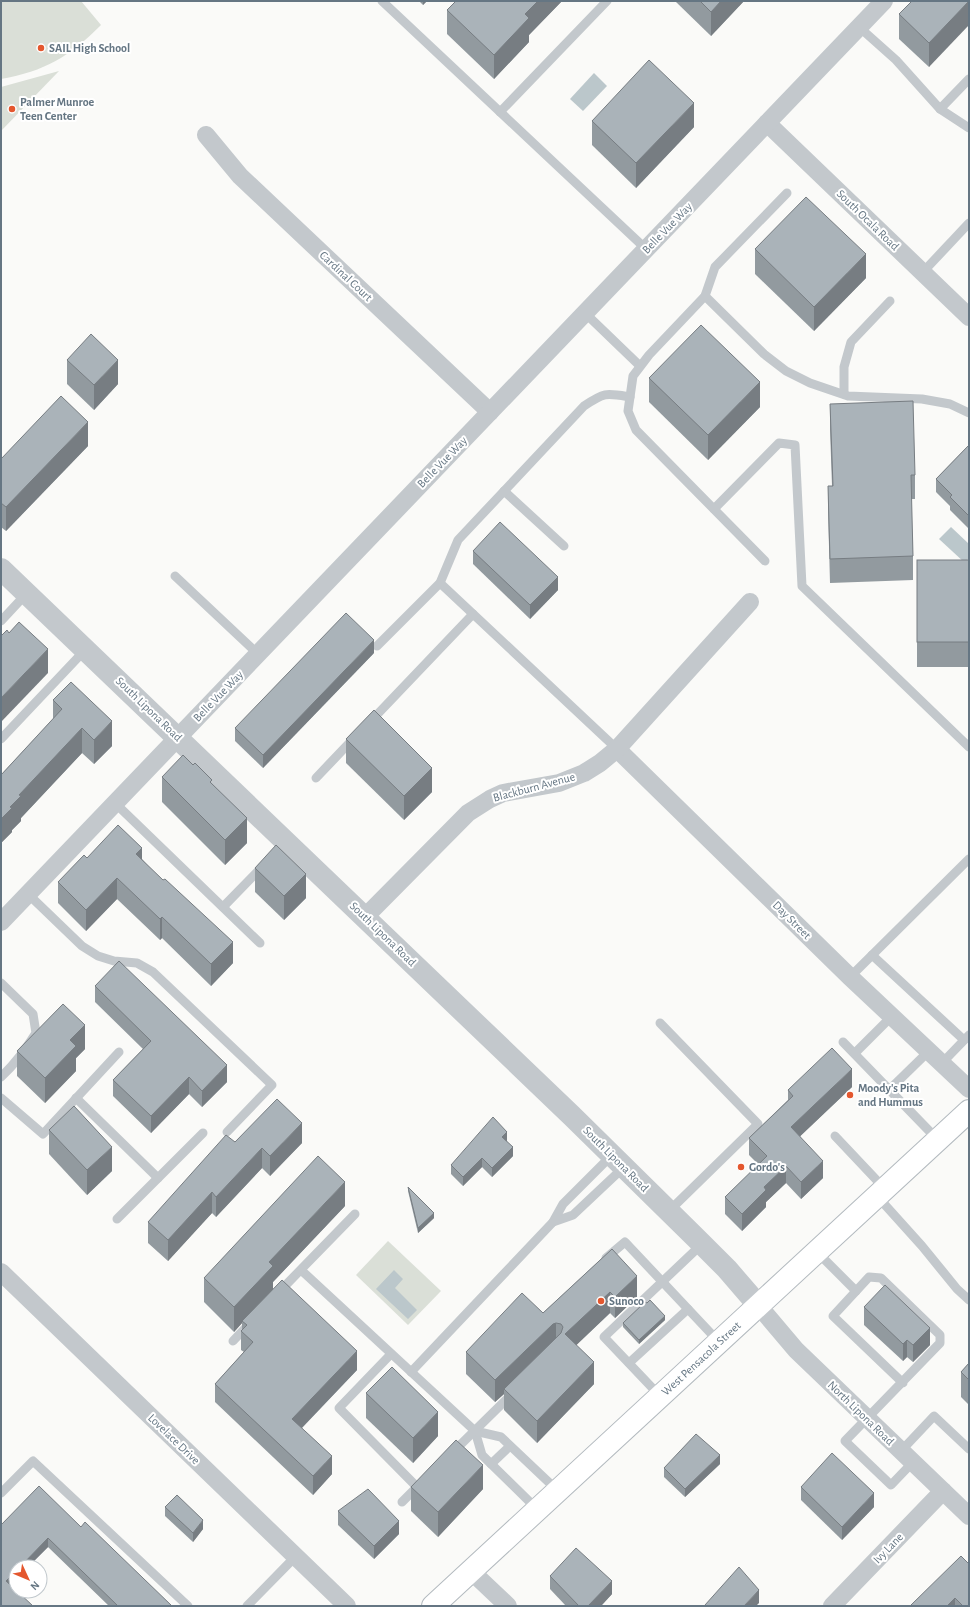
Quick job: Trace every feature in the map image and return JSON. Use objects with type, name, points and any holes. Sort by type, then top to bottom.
[{"type":"main road","name":"West Pensacola Street","points":[[433,1606],[969,1111]]},
{"type":"street","name":"Belle Vue Way","points":[[1,922],[884,1]]},
{"type":"street","name":"South Ocala Road","points":[[767,123],[969,317]]},
{"type":"street","name":"Cardinal Court","points":[[206,135],[240,176],[490,412]]},
{"type":"street","name":"South Lipona Road","points":[[1,569],[178,737],[284,844],[365,917],[618,1161],[702,1244],[758,1305]]},
{"type":"street","name":"Blackburn Avenue","points":[[365,917],[468,813],[490,799],[503,793],[559,783],[584,773],[600,764],[617,749],[750,602]]},
{"type":"street","name":"Day Street","points":[[617,749],[850,977],[969,1089]]},
{"type":"street","name":"Lovelace Drive","points":[[1,1272],[347,1606]]},
{"type":"street","name":"North Lipona Road","points":[[758,1305],[796,1350],[969,1516]]},
{"type":"street","name":"Ivy Lane","points":[[832,1606],[943,1491]]},
{"type":"street","points":[[471,1571],[508,1606]]},
{"type":"lane","points":[[382,1],[646,250]]},
{"type":"lane","points":[[500,112],[607,1]]},
{"type":"lane","points":[[859,27],[896,60],[940,108],[969,128]]},
{"type":"lane","points":[[940,108],[969,79]]},
{"type":"lane","points":[[765,560],[636,430],[628,411],[633,376],[640,366],[649,354],[705,296],[715,268],[787,194]]},
{"type":"lane","points":[[922,272],[969,223]]},
{"type":"lane","points":[[705,296],[764,354],[786,371],[810,383],[848,396],[922,399],[950,404],[969,412]]},
{"type":"lane","points":[[844,394],[844,367],[851,342],[890,301]]},
{"type":"lane","points":[[585,313],[640,366]]},
{"type":"lane","points":[[378,646],[440,583],[458,540],[584,406],[596,398],[608,393],[630,397]]},
{"type":"lane","points":[[714,509],[779,443],[795,445],[802,586],[969,747]]},
{"type":"lane","points":[[504,491],[564,546]]},
{"type":"lane","points":[[175,576],[258,654]]},
{"type":"lane","points":[[440,583],[617,749]]},
{"type":"lane","points":[[1,621],[27,593]]},
{"type":"lane","points":[[316,778],[473,614]]},
{"type":"lane","points":[[1,739],[86,649]]},
{"type":"lane","points":[[115,803],[260,943]]},
{"type":"lane","points":[[224,907],[271,858]]},
{"type":"lane","points":[[850,977],[969,859]]},
{"type":"lane","points":[[28,894],[82,946],[98,956],[114,961],[137,963],[153,972],[272,1084],[227,1132]]},
{"type":"lane","points":[[872,955],[967,1038],[935,1057],[890,1090]]},
{"type":"lane","points":[[1,983],[32,1014],[36,1032],[28,1046],[9,1070],[1,1077]]},
{"type":"lane","points":[[855,1053],[892,1016]]},
{"type":"lane","points":[[660,1023],[758,1124],[669,1211]]},
{"type":"lane","points":[[843,1042],[938,1140]]},
{"type":"lane","points":[[1,1098],[43,1134],[119,1052]]},
{"type":"lane","points":[[76,1098],[158,1178]]},
{"type":"lane","points":[[117,1219],[203,1133]]},
{"type":"lane","points":[[835,1136],[957,1289],[969,1300]]},
{"type":"lane","points":[[411,1372],[554,1222],[563,1204],[576,1190],[618,1161]]},
{"type":"lane","points":[[554,1222],[573,1215],[588,1200],[618,1161]]},
{"type":"lane","points":[[576,1190],[588,1200]]},
{"type":"lane","points":[[269,1303],[355,1214]]},
{"type":"lane","points":[[601,1263],[625,1242],[719,1342]]},
{"type":"lane","points":[[660,1396],[604,1337],[702,1244]]},
{"type":"lane","points":[[816,1252],[856,1291]]},
{"type":"lane","points":[[301,1270],[475,1431],[501,1437],[558,1491]]},
{"type":"lane","points":[[902,1383],[833,1316],[869,1277],[881,1278],[940,1335],[940,1343],[902,1383],[845,1441],[891,1485],[907,1456],[934,1416],[969,1449]]},
{"type":"lane","points":[[630,1364],[688,1309]]},
{"type":"lane","points":[[232,1341],[259,1314]]},
{"type":"lane","points":[[391,1354],[339,1408],[420,1484],[402,1502]]},
{"type":"lane","points":[[446,1459],[518,1388]]},
{"type":"lane","points":[[475,1431],[482,1455],[538,1510]]},
{"type":"lane","points":[[491,1464],[510,1446]]},
{"type":"lane","points":[[1,1493],[33,1460],[188,1606]]},
{"type":"lane","points":[[247,1606],[296,1556]]},
{"type":"shaded area","name":"SAIL High School","points":[[1,1],[81,1],[101,25],[78,46],[56,61],[31,72],[1,79]]},
{"type":"shaded area","name":"Palmer Munroe Teen Center","points":[[59,71],[1,131],[1,87]]},
{"type":"shaded area","points":[[594,73],[607,86],[583,111],[570,99]]},
{"type":"shaded area","points":[[951,527],[969,544],[969,558],[965,563],[939,539]]},
{"type":"shaded area","points":[[388,1241],[441,1291],[408,1325],[356,1275]]},
{"type":"shaded area","points":[[394,1270],[403,1279],[395,1288],[417,1310],[408,1319],[376,1289]]},
{"type":"building","points":[[456,1],[538,1],[525,14],[529,18],[494,55],[447,10]]},
{"type":"building","points":[[700,1],[721,1],[711,12]]},
{"type":"building","points":[[912,1],[969,1],[929,43],[899,14]]},
{"type":"building","points":[[649,60],[694,103],[636,163],[592,121]]},
{"type":"building","points":[[806,197],[866,254],[814,307],[755,249]]},
{"type":"building","points":[[701,325],[760,382],[708,435],[649,378]]},
{"type":"building","points":[[91,334],[118,360],[94,385],[67,360]]},
{"type":"building","points":[[61,396],[88,422],[6,507],[1,503],[1,459]]},
{"type":"building","points":[[913,401],[915,475],[911,475],[913,556],[830,559],[828,486],[833,486],[830,404]]},
{"type":"building","points":[[969,445],[969,516],[950,497],[952,495],[936,479]]},
{"type":"building","points":[[500,522],[558,577],[530,605],[473,551]]},
{"type":"building","points":[[917,560],[969,560],[969,642],[917,642]]},
{"type":"building","points":[[346,613],[374,640],[263,755],[235,728]]},
{"type":"building","points":[[19,622],[48,649],[1,698],[1,636],[7,630],[9,633]]},
{"type":"building","points":[[71,682],[112,721],[94,740],[82,728],[19,795],[21,796],[1,819],[1,775],[62,709],[53,700]]},
{"type":"building","points":[[374,710],[432,768],[404,796],[346,739]]},
{"type":"building","points":[[183,755],[193,765],[195,763],[212,780],[210,782],[247,818],[225,840],[162,777]]},
{"type":"building","points":[[118,825],[142,848],[136,854],[233,942],[211,964],[162,917],[160,919],[117,878],[86,910],[58,882],[84,855],[87,858]]},
{"type":"building","points":[[276,845],[306,874],[284,896],[255,868]]},
{"type":"building","points":[[119,961],[227,1065],[202,1091],[189,1077],[151,1116],[113,1080],[151,1041],[95,986]]},
{"type":"building","points":[[63,1004],[85,1025],[70,1040],[76,1046],[45,1078],[17,1051]]},
{"type":"building","points":[[832,1048],[852,1069],[791,1127],[823,1161],[801,1182],[786,1166],[764,1187],[766,1190],[742,1214],[725,1197],[767,1156],[749,1138],[793,1096],[788,1090]]},
{"type":"building","points":[[277,1099],[302,1123],[270,1156],[262,1148],[216,1197],[212,1192],[168,1240],[148,1222],[226,1135],[235,1142]]},
{"type":"building","points":[[74,1106],[112,1147],[87,1170],[49,1130]]},
{"type":"building","points":[[493,1117],[507,1132],[502,1137],[513,1147],[492,1168],[482,1158],[463,1177],[451,1165]]},
{"type":"building","points":[[318,1156],[345,1182],[269,1262],[273,1266],[234,1307],[204,1278]]},
{"type":"building","points":[[408,1187],[434,1213],[418,1228]]},
{"type":"building","points":[[612,1249],[637,1276],[615,1297],[610,1292],[565,1334],[594,1362],[537,1421],[504,1389],[561,1333],[563,1327],[561,1324],[553,1324],[495,1380],[466,1352],[522,1293],[543,1313]]},
{"type":"building","points":[[282,1280],[357,1351],[292,1419],[332,1456],[313,1476],[215,1384],[253,1342],[241,1331],[247,1325],[242,1321]]},
{"type":"building","points":[[885,1285],[930,1328],[913,1345],[907,1340],[903,1344],[864,1307]]},
{"type":"building","name":"Sunoco","points":[[650,1300],[665,1316],[639,1340],[623,1323],[645,1302],[647,1303]]},
{"type":"building","points":[[969,1363],[969,1380],[961,1372]]},
{"type":"building","points":[[392,1367],[438,1412],[413,1438],[366,1393]]},
{"type":"building","points":[[696,1434],[720,1455],[685,1489],[664,1468]]},
{"type":"building","points":[[456,1440],[483,1465],[438,1512],[411,1487]]},
{"type":"building","points":[[832,1453],[874,1493],[842,1527],[801,1487]]},
{"type":"building","points":[[39,1486],[81,1527],[85,1522],[172,1606],[118,1606],[48,1538],[28,1559],[8,1559],[8,1579],[6,1581],[8,1583],[8,1599],[26,1599],[33,1606],[1,1606],[1,1525]]},
{"type":"building","points":[[368,1489],[399,1521],[374,1546],[338,1511]]},
{"type":"building","points":[[177,1495],[203,1520],[193,1533],[165,1507]]},
{"type":"building","points":[[576,1548],[612,1581],[588,1606],[579,1606],[550,1576]]},
{"type":"building","points":[[961,1556],[969,1564],[969,1606],[963,1606],[955,1598],[947,1606],[910,1606]]},
{"type":"building","points":[[739,1567],[759,1590],[744,1606],[705,1606],[705,1605]]},
{"type":"place","name":"SAIL High School","points":[[41,48]]},
{"type":"place","name":"Palmer Munroe Teen Center","points":[[12,109]]},
{"type":"place","name":"Moody's Pita and Hummus","points":[[850,1095]]},
{"type":"place","name":"Gordo's","points":[[741,1167]]},
{"type":"place","name":"Sunoco","points":[[601,1301]]}]
